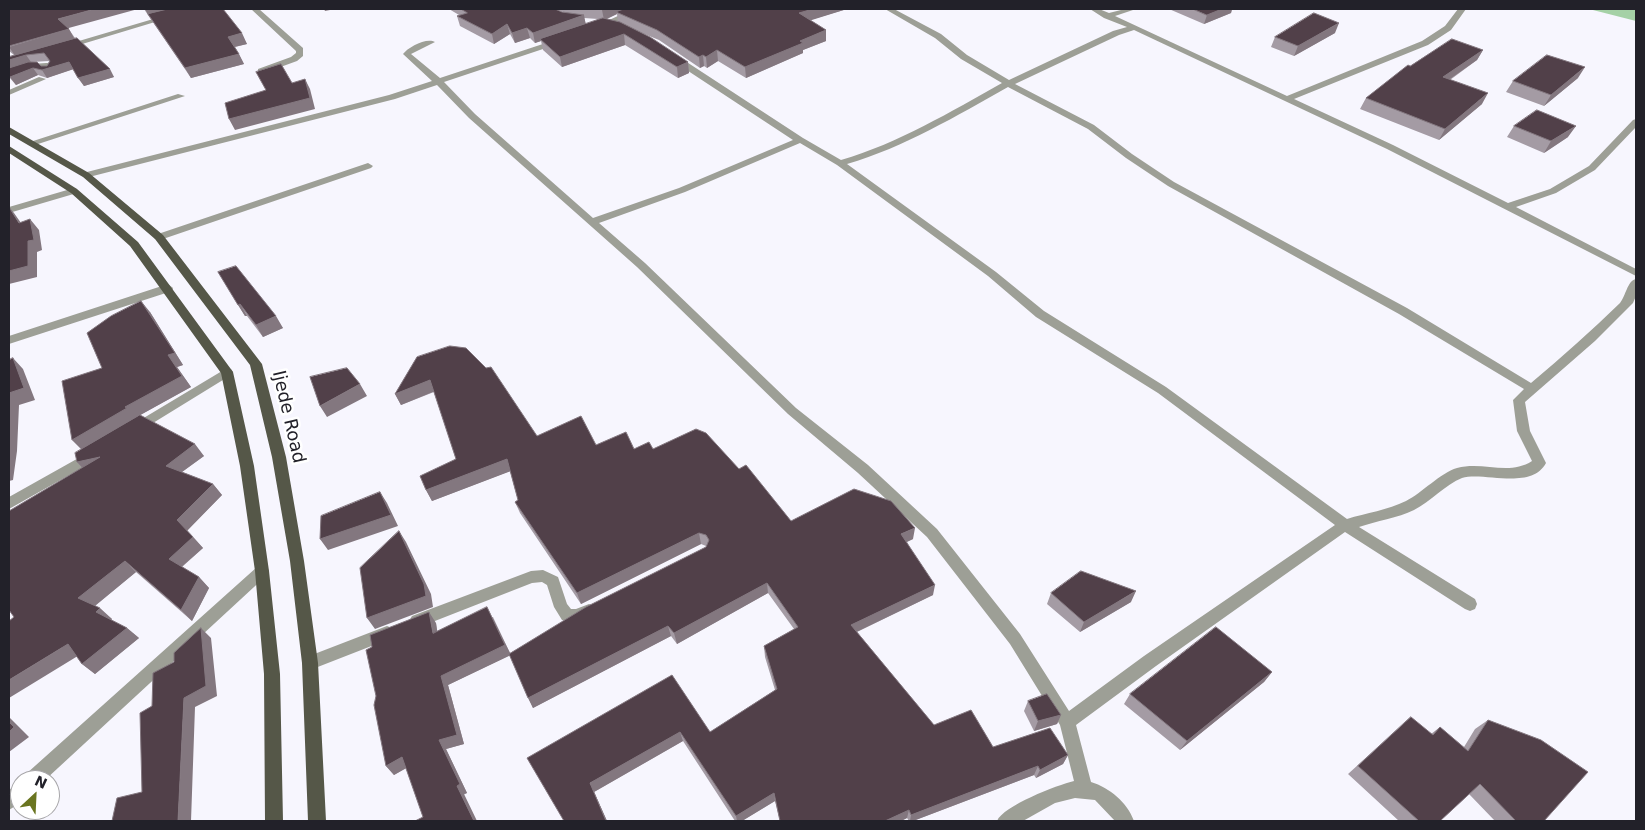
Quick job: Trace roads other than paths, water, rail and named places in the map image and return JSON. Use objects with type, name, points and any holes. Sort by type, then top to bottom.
[{"type":"main road","name":"Ijede Road","points":[[9,130],[86,175],[159,237],[256,364],[279,457],[297,561],[310,663],[317,821]]},
{"type":"main road","points":[[9,149],[74,191],[134,244],[168,288],[227,372],[247,466],[262,571],[272,674],[274,821]]},
{"type":"street","points":[[60,48],[194,9]]},
{"type":"street","points":[[254,9],[300,50],[300,54],[294,60],[261,71]]},
{"type":"street","points":[[588,27],[605,24],[639,9]]},
{"type":"street","points":[[889,9],[938,36],[964,57],[1048,106],[1091,127],[1129,156],[1171,184],[1403,311],[1531,388]]},
{"type":"street","points":[[1094,9],[1390,148],[1636,272]]},
{"type":"street","points":[[1107,16],[1132,9]]},
{"type":"street","points":[[1286,99],[1425,43],[1448,28],[1462,9]]},
{"type":"street","points":[[605,24],[621,29]]},
{"type":"street","points":[[840,163],[874,153],[908,138],[1009,83],[1064,59],[1116,33],[1134,28]]},
{"type":"street","points":[[86,175],[392,98],[569,37]]},
{"type":"street","points":[[431,42],[409,51],[407,54],[439,82],[472,116],[641,265],[785,404],[863,469],[932,533],[1015,639],[1067,722],[1084,788]]},
{"type":"street","points":[[662,50],[800,140],[840,163],[992,274],[1040,314],[1170,396],[1281,476],[1345,526],[1470,604]]},
{"type":"street","points":[[9,74],[32,66],[46,65],[49,70]]},
{"type":"street","points":[[9,93],[42,79]]},
{"type":"street","points":[[32,143],[181,96]]},
{"type":"street","points":[[1507,207],[1553,191],[1592,168],[1636,122]]},
{"type":"street","points":[[591,222],[682,190],[800,140]]},
{"type":"street","points":[[159,237],[368,166]]},
{"type":"street","points":[[9,210],[74,191]]},
{"type":"street","points":[[1067,722],[1150,661],[1345,526],[1408,506],[1459,473],[1475,471],[1519,473],[1539,463],[1537,453],[1527,439],[1520,420],[1520,400],[1531,388],[1591,338],[1629,300],[1636,282]]},
{"type":"street","points":[[9,340],[168,288]]},
{"type":"street","points":[[126,434],[227,372]]},
{"type":"street","points":[[9,504],[100,450]]},
{"type":"street","points":[[43,770],[262,571]]},
{"type":"street","points":[[310,663],[532,577],[543,576],[553,581],[561,607],[567,615],[576,616],[601,604]]},
{"type":"street","points":[[1006,821],[1061,792],[1084,788],[1100,793],[1126,821]]}]
